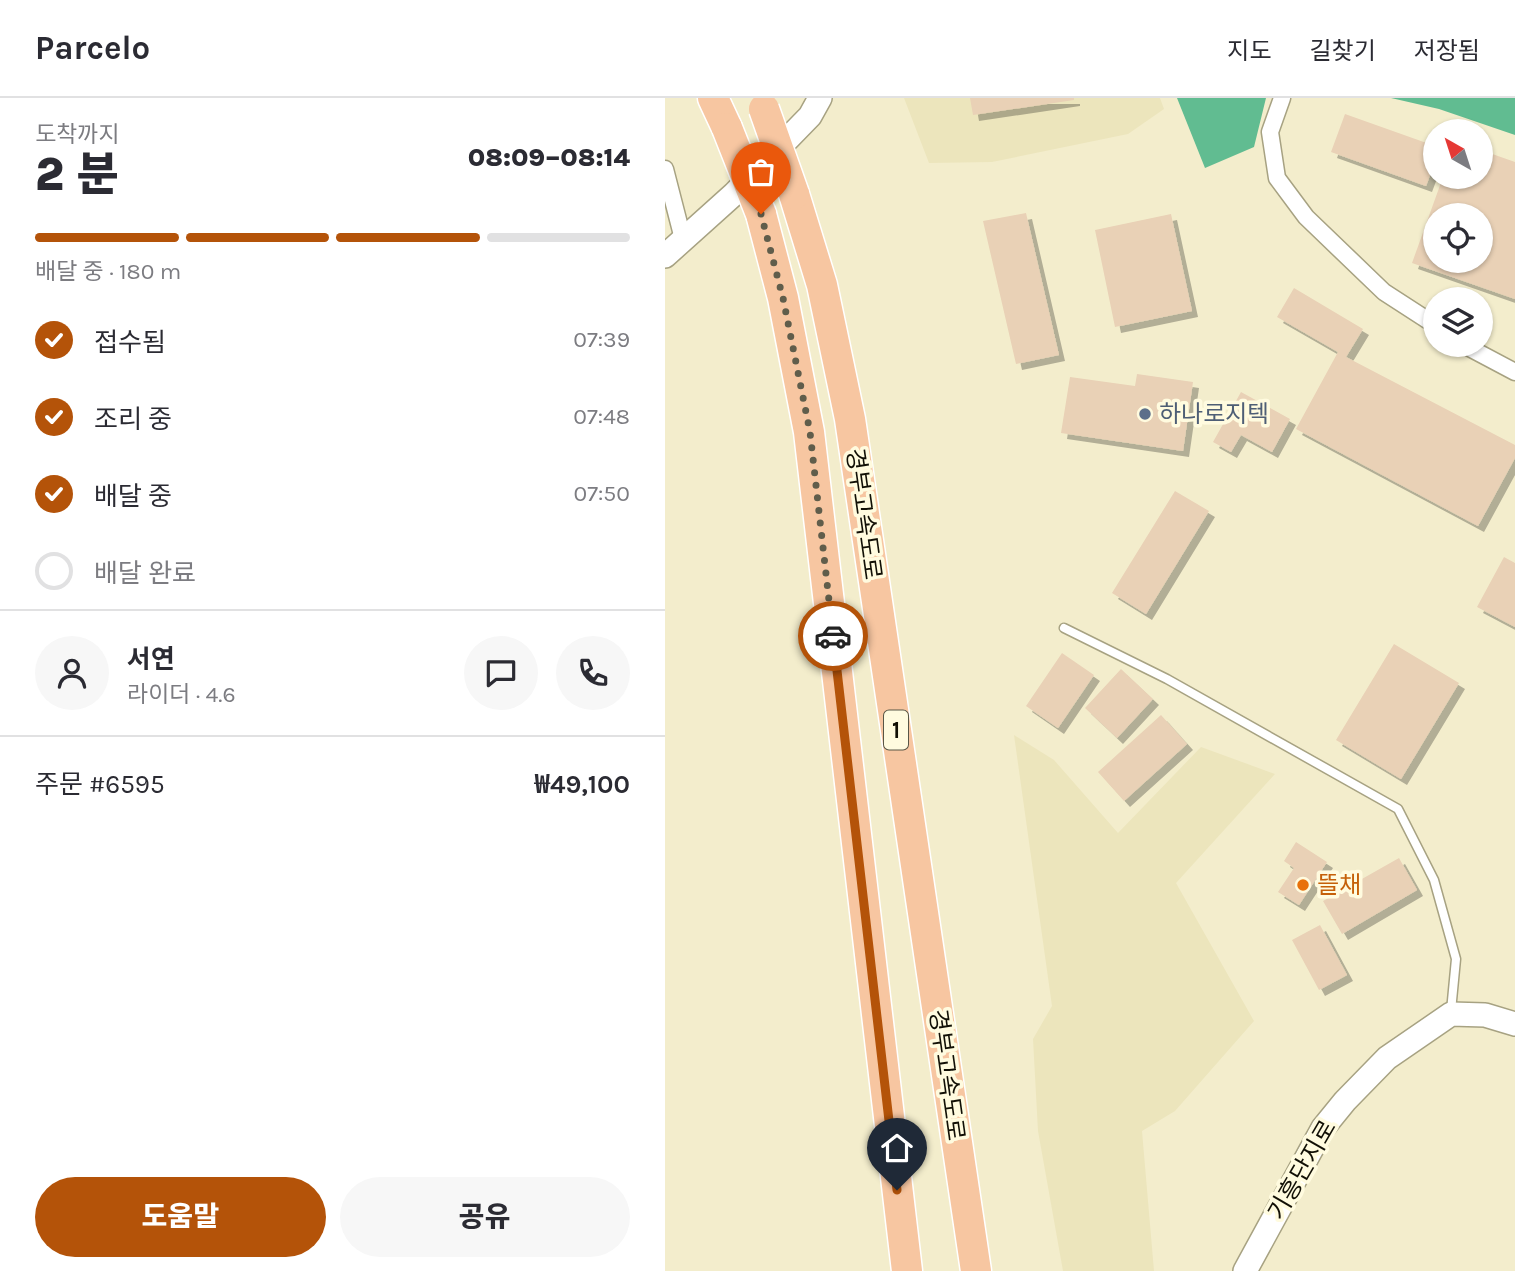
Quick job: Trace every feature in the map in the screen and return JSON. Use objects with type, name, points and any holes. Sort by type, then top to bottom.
[{"type":"highway","name":"경부고속도로","points":[[713,98],[761,214],[783,298],[810,432],[907,1271]]},
{"type":"highway","name":"경부고속도로","points":[[762,104],[822,285],[850,419],[976,1271]]},
{"type":"street","points":[[665,256],[734,194],[810,117],[820,98]]},
{"type":"street","points":[[1282,98],[1270,132],[1277,178],[1306,217],[1384,292],[1423,317]]},
{"type":"street","points":[[665,169],[683,239]]},
{"type":"street","points":[[1487,357],[1515,372]]},
{"type":"street","points":[[1451,1014],[1485,1015],[1515,1024]]},
{"type":"street","name":"기흥단지로","points":[[1245,1271],[1323,1128],[1387,1058],[1451,1014]]},
{"type":"lane","points":[[1064,628],[1167,679],[1398,809],[1434,880],[1456,959],[1451,1014]]},
{"type":"shaded area","points":[[904,98],[1160,98],[1164,109],[1128,134],[992,162],[929,163]]},
{"type":"shaded area","points":[[1014,735],[1054,760],[1118,833],[1201,747],[1275,774],[1176,883],[1254,1021],[1175,1111],[1142,1131],[1154,1271],[1063,1271],[1038,1131],[1033,1039],[1052,1006]]},
{"type":"green space","points":[[1177,98],[1266,98],[1254,147],[1205,168]]},
{"type":"green space","points":[[1391,98],[1515,98],[1515,135],[1493,127],[1493,119],[1468,119]]},
{"type":"building","points":[[970,98],[1074,98],[1074,100],[973,115]]},
{"type":"building","points":[[1345,114],[1423,142],[1423,185],[1331,152]]},
{"type":"building","points":[[1493,154],[1515,162],[1515,299],[1493,291],[1493,287],[1481,287],[1441,273],[1493,273],[1493,203],[1434,203],[1439,189],[1493,189]]},
{"type":"building","points":[[1026,213],[1059,355],[1016,364],[983,221]]},
{"type":"building","points":[[1171,214],[1192,311],[1115,327],[1095,230]]},
{"type":"building","points":[[1423,232],[1423,267],[1412,263]]},
{"type":"building","points":[[1294,288],[1363,329],[1346,357],[1515,445],[1515,458],[1478,526],[1296,429],[1338,352],[1277,317]]},
{"type":"building","points":[[1137,374],[1193,382],[1183,451],[1061,433],[1070,377],[1135,386]]},
{"type":"building","points":[[1241,392],[1290,419],[1272,452],[1241,435],[1231,452],[1213,442]]},
{"type":"building","points":[[1175,491],[1209,511],[1146,614],[1112,593]]},
{"type":"building","points":[[1504,557],[1515,563],[1515,627],[1477,607]]},
{"type":"building","points":[[1394,644],[1459,683],[1401,779],[1336,740]]},
{"type":"building","points":[[1062,653],[1094,675],[1058,728],[1026,706]]},
{"type":"building","points":[[1121,669],[1153,699],[1117,738],[1085,708]]},
{"type":"building","points":[[1161,715],[1187,744],[1124,801],[1098,772]]},
{"type":"building","points":[[1296,842],[1327,862],[1299,905],[1278,892],[1294,868],[1284,861]]},
{"type":"building","points":[[1399,858],[1417,890],[1342,934],[1323,901]]},
{"type":"building","points":[[1320,925],[1347,975],[1319,990],[1292,940]]},
{"type":"way so far","points":[[761,214],[783,298],[810,432],[833,636]]},
{"type":"place","name":"하나로지텍","points":[[1145,414]]},
{"type":"place","name":"뜰채","points":[[1303,885]]},
{"type":"route","points":[[833,636],[897,1190]]}]
